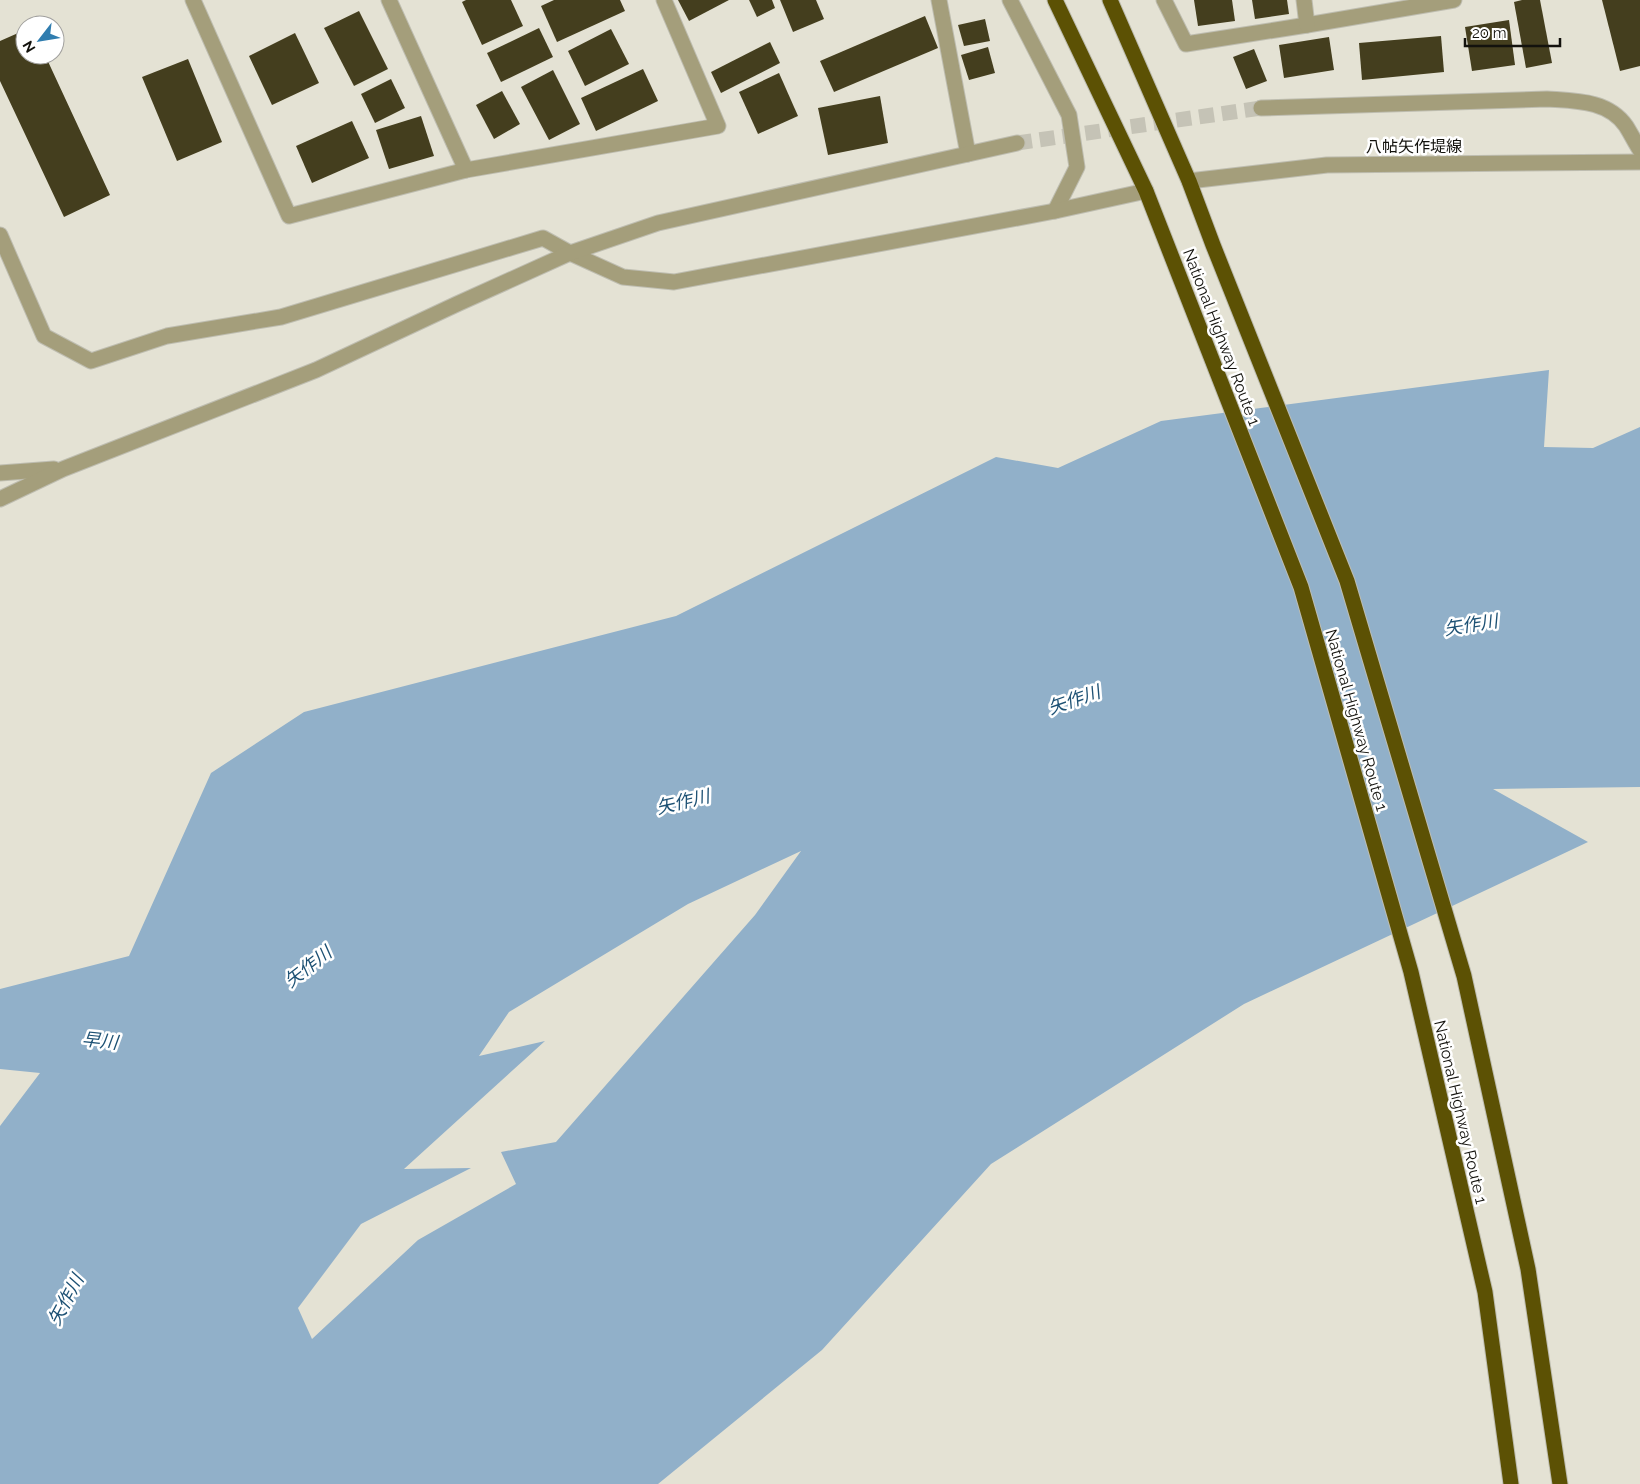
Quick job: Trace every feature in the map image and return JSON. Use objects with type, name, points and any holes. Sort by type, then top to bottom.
[{"type":"highway","name":"National Highway Route 1","points":[[1055,0],[1146,191],[1301,588],[1411,972],[1485,1292],[1511,1484]]},
{"type":"highway","name":"National Highway Route 1","points":[[1110,0],[1189,181],[1212,245],[1347,581],[1464,976],[1528,1269],[1560,1484]]},
{"type":"street","points":[[192,0],[289,216],[466,170],[718,126],[664,0]]},
{"type":"street","points":[[389,0],[466,170]]},
{"type":"street","points":[[939,0],[968,154]]},
{"type":"street","points":[[1010,0],[1069,115],[1077,167],[1055,212]]},
{"type":"street","points":[[1164,0],[1186,44],[1454,0]]},
{"type":"street","points":[[1304,0],[1307,25]]},
{"type":"street","points":[[1261,108],[1547,99],[1588,102],[1610,110],[1626,124],[1640,150]]},
{"type":"street","points":[[0,499],[63,469],[316,370],[570,253],[658,223],[1017,143]]},
{"type":"street","name":"八帖矢作堤線","points":[[1189,181],[1327,165],[1640,162]]},
{"type":"street","points":[[1,240],[44,336],[91,361],[167,336],[281,317],[543,238],[570,253],[623,277],[674,282],[1055,212],[1146,191]]},
{"type":"street","points":[[0,473],[63,469]]},
{"type":"water","points":[[1549,370],[1544,447],[1593,448],[1640,427],[1640,787],[1493,789],[1588,842],[1244,1004],[991,1164],[822,1350],[658,1484],[0,1484],[0,1126],[40,1073],[0,1069],[0,989],[129,956],[211,773],[304,712],[676,616],[996,457],[1058,468],[1161,421]],"holes":[[[801,851],[755,915],[556,1142],[501,1152],[516,1184],[418,1240],[312,1339],[298,1308],[361,1224],[471,1168],[404,1169],[545,1041],[479,1056],[509,1012],[688,904]]]},
{"type":"building","points":[[466,0],[511,0],[523,26],[482,45],[462,2]]},
{"type":"building","points":[[554,0],[620,0],[625,11],[557,42],[541,6]]},
{"type":"building","points":[[678,0],[729,0],[689,21]]},
{"type":"building","points":[[749,0],[772,0],[775,8],[757,17]]},
{"type":"building","points":[[780,0],[816,0],[824,19],[793,32]]},
{"type":"building","points":[[1194,0],[1232,0],[1235,21],[1198,26]]},
{"type":"building","points":[[1252,0],[1287,0],[1289,14],[1255,19]]},
{"type":"building","points":[[1540,0],[1552,63],[1526,68],[1514,2]]},
{"type":"building","points":[[1602,0],[1640,0],[1640,66],[1620,71]]},
{"type":"building","points":[[359,11],[388,69],[354,86],[324,28]]},
{"type":"building","points":[[925,16],[938,48],[834,92],[820,61]]},
{"type":"building","points":[[985,19],[990,41],[964,46],[958,25]]},
{"type":"building","points":[[1509,20],[1515,65],[1472,71],[1465,27]]},
{"type":"building","points":[[539,28],[553,57],[501,82],[487,53]]},
{"type":"building","points":[[611,29],[629,64],[585,86],[568,51]]},
{"type":"building","points":[[295,33],[319,83],[272,105],[249,56]]},
{"type":"building","points":[[15,34],[15,65],[50,65],[110,195],[64,217],[0,81],[0,41]]},
{"type":"building","points":[[1441,36],[1444,72],[1362,80],[1359,43]]},
{"type":"building","points":[[1329,37],[1334,70],[1284,78],[1279,45]]},
{"type":"building","points":[[770,42],[780,63],[721,93],[711,72]]},
{"type":"building","points":[[988,47],[995,73],[969,80],[961,55]]},
{"type":"building","points":[[1254,49],[1267,81],[1246,89],[1233,57]]},
{"type":"building","points":[[188,59],[222,142],[177,161],[142,77]]},
{"type":"building","points":[[643,69],[658,101],[596,131],[581,98]]},
{"type":"building","points":[[553,70],[580,124],[549,140],[521,87]]},
{"type":"building","points":[[779,73],[798,116],[758,134],[739,92]]},
{"type":"building","points":[[391,79],[405,108],[375,123],[361,94]]},
{"type":"building","points":[[502,91],[520,124],[494,139],[476,105]]},
{"type":"building","points":[[880,96],[888,143],[828,155],[818,108]]},
{"type":"building","points":[[421,116],[434,156],[389,169],[376,130]]},
{"type":"building","points":[[352,121],[369,158],[312,183],[296,146]]},
{"type":"tunnel","points":[[1017,143],[1261,108]]},
{"type":"water label","name":"矢作川","points":[[1471,625]]},
{"type":"water label","name":"矢作川","points":[[1074,700]]},
{"type":"water label","name":"矢作川","points":[[683,802]]},
{"type":"water label","name":"矢作川","points":[[308,967]]},
{"type":"water label","name":"早川","points":[[100,1041]]},
{"type":"water label","name":"矢作川","points":[[66,1300]]}]
